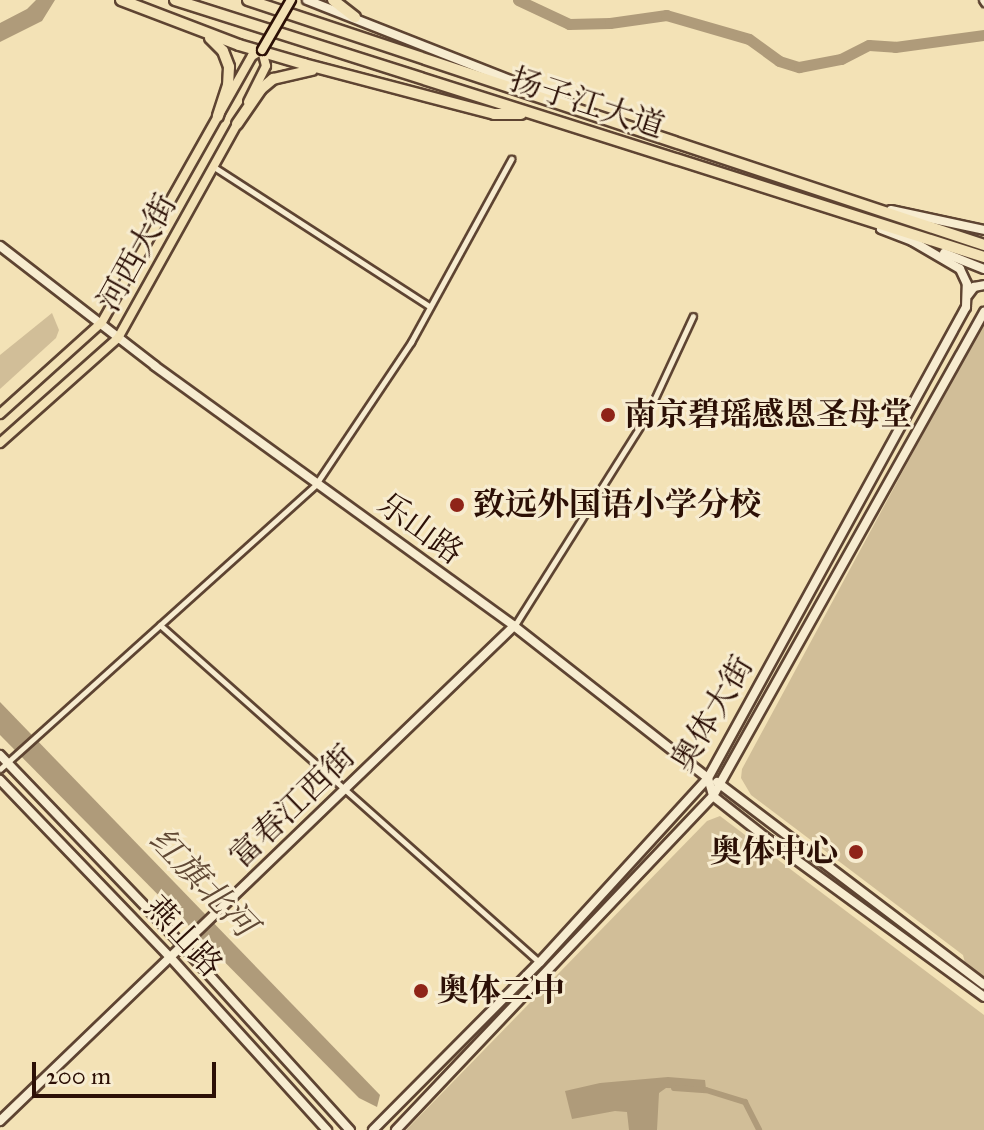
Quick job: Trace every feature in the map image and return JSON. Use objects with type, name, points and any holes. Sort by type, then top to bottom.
[{"type":"highway","points":[[121,0],[194,29],[327,70],[494,114],[533,114]]},
{"type":"highway","name":"扬子江大道","points":[[175,0],[984,257]]},
{"type":"highway","name":"扬子江大道","points":[[248,0],[535,98],[584,111],[884,209],[984,245]]},
{"type":"highway","points":[[333,0],[355,17]]},
{"type":"highway","points":[[194,29],[213,40],[227,57],[228,85],[218,116]]},
{"type":"highway","points":[[237,124],[261,89],[273,79],[300,70],[327,70]]},
{"type":"main road","name":"河西大街","points":[[0,414],[102,322],[252,56],[262,50],[291,0]]},
{"type":"main road","name":"河西大街","points":[[0,443],[118,338],[214,167],[266,66],[262,50]]},
{"type":"street","name":"扬子江大道","points":[[307,0],[553,95],[584,111]]},
{"type":"street","points":[[4,766],[316,484],[411,342],[511,159]]},
{"type":"street","points":[[214,167],[430,307]]},
{"type":"street","points":[[816,205],[984,269]]},
{"type":"street","points":[[884,209],[984,230]]},
{"type":"street","points":[[912,241],[960,269],[968,295]]},
{"type":"street","name":"乐山路","points":[[0,246],[102,322],[118,338],[514,626],[708,778],[720,783],[984,985]]},
{"type":"street","points":[[968,295],[974,287],[984,285]]},
{"type":"street","name":"奥体大街","points":[[373,1130],[540,962],[708,778],[953,336],[968,295]]},
{"type":"street","name":"奥体大街","points":[[396,1130],[713,796],[983,311]]},
{"type":"street","points":[[514,626],[647,415],[693,316]]},
{"type":"street","points":[[160,625],[345,793],[540,962]]},
{"type":"street","name":"富春江西街","points":[[0,1119],[345,793],[514,626]]},
{"type":"street","name":"燕山路","points":[[0,755],[4,766],[182,945],[350,1130]]},
{"type":"street","points":[[708,778],[713,796],[827,885],[984,997]]},
{"type":"street","name":"燕山路","points":[[0,780],[170,957],[327,1130]]},
{"type":"shaded area","points":[[36,0],[55,0],[42,21],[0,42],[0,23],[27,9]]},
{"type":"shaded area","points":[[52,313],[59,330],[56,338],[0,389],[0,355]]},
{"type":"shaded area","points":[[984,321],[984,978],[965,963],[963,955],[751,795],[741,778],[742,769]]},
{"type":"shaded area","points":[[0,702],[380,1095],[377,1107],[359,1098],[0,735]]},
{"type":"shaded area","points":[[720,816],[984,1015],[984,1130],[406,1130],[707,821]]},
{"type":"shaded area","points":[[668,1077],[705,1080],[706,1089],[666,1088],[659,1093],[657,1130],[629,1130],[627,1112],[615,1111],[572,1119],[565,1091],[600,1083]]},
{"type":"waterway","points":[[518,0],[569,24],[610,23],[666,15],[749,39],[779,61],[799,67],[841,59],[869,45],[895,47],[984,35]]},
{"type":"waterway","points":[[674,1088],[706,1090],[745,1102],[759,1130]]},
{"type":"place","name":"南京碧瑶感恩圣母堂","points":[[608,415]]},
{"type":"place","name":"致远外国语小学分校","points":[[457,505]]},
{"type":"place","name":"奥体中心","points":[[856,852]]},
{"type":"place","name":"奥体二中","points":[[421,991]]},
{"type":"water label","name":"红旗北河","points":[[203,882]]}]
